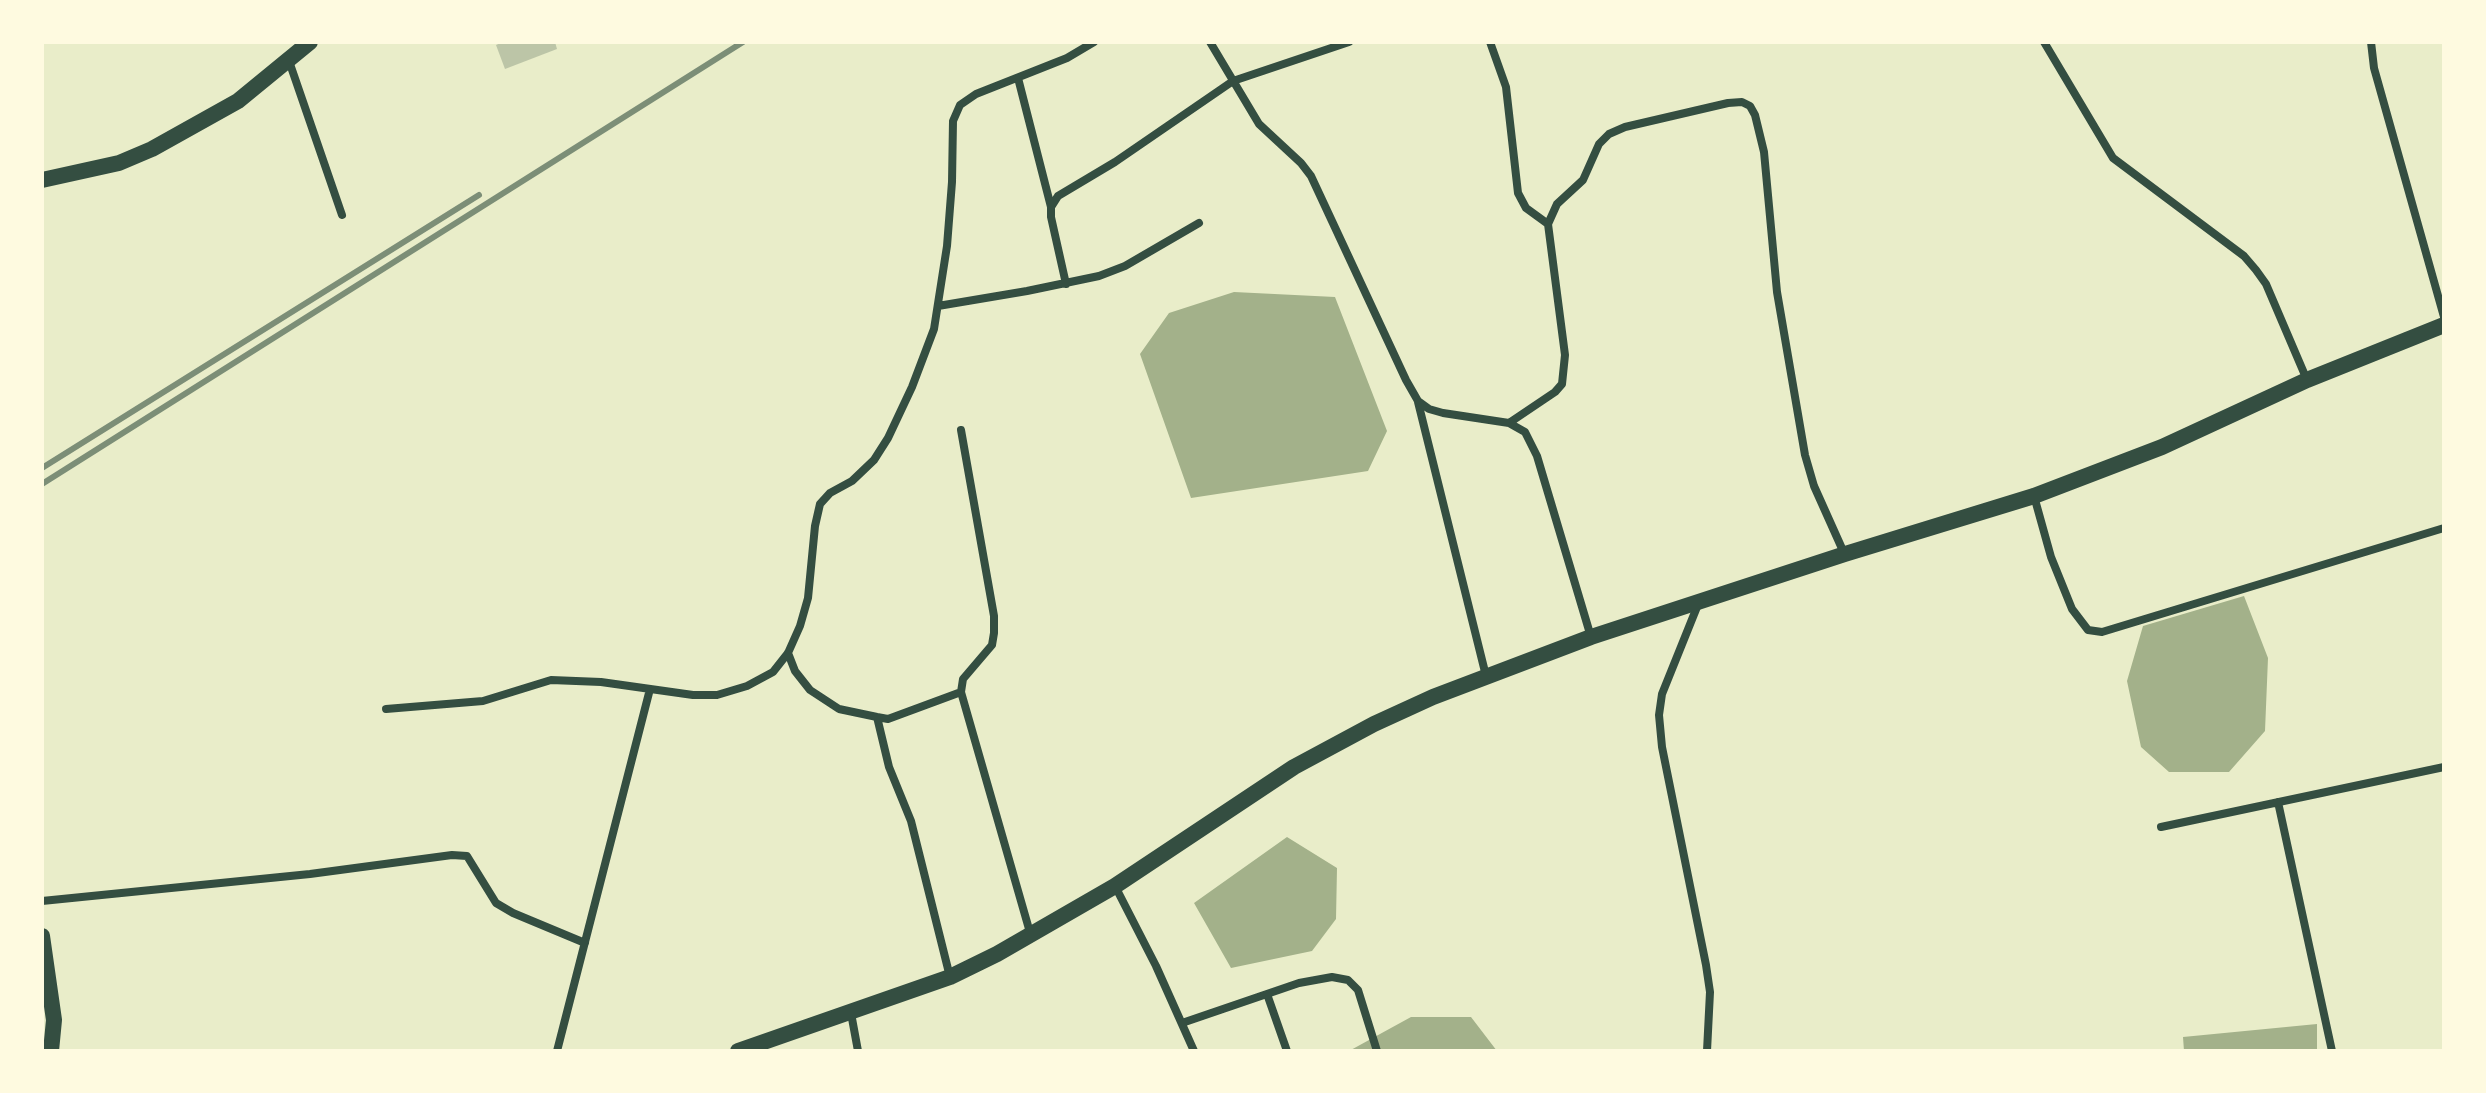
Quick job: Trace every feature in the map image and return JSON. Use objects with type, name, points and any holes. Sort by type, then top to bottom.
[{"type":"main road","points":[[42,180],[119,163],[152,149],[238,101],[310,42]]},
{"type":"main road","points":[[738,1051],[950,977],[1031,937],[1115,886],[1294,767],[1385,719],[1486,676],[1699,601],[2034,496],[2162,447],[2307,380],[2444,325]]},
{"type":"main road","points":[[42,936],[54,1020],[51,1051]]},
{"type":"street","points":[[386,709],[483,701],[551,680],[601,682],[693,695],[717,695],[747,686],[773,672],[788,653],[808,598],[820,504],[874,460],[888,438],[934,329],[951,195],[953,121],[960,105],[976,94],[1067,58],[1094,42]]},
{"type":"street","points":[[1210,42],[1259,124],[1292,153],[1311,176],[1418,401],[1486,676]]},
{"type":"street","points":[[1051,207],[1058,196],[1115,162],[1233,81],[1349,42]]},
{"type":"street","points":[[1490,42],[1506,87],[1518,193],[1526,208],[1548,224]]},
{"type":"street","points":[[2044,42],[2113,158],[2244,256],[2256,270],[2266,284],[2307,380]]},
{"type":"street","points":[[2371,42],[2374,68],[2444,317]]},
{"type":"street","points":[[288,60],[342,215]]},
{"type":"street","points":[[1018,78],[1051,207],[1066,284]]},
{"type":"street","points":[[1509,423],[1562,384],[1565,374],[1561,316],[1548,224],[1557,204],[1583,180],[1599,144],[1609,134],[1625,127],[1742,102],[1750,106],[1755,115],[1764,152],[1777,292],[1805,455],[1814,486],[1845,554]]},
{"type":"street","points":[[938,306],[1066,284],[1125,266],[1199,223]]},
{"type":"street","points":[[1418,401],[1429,409],[1509,423],[1525,432],[1537,456],[1591,637]]},
{"type":"street","points":[[961,430],[994,616],[992,645],[963,679],[961,692],[1031,937]]},
{"type":"street","points":[[2034,496],[2051,557],[2072,609],[2088,630],[2102,632],[2444,528]]},
{"type":"street","points":[[1699,601],[1662,694],[1659,715],[1662,747],[1710,992],[1707,1051]]},
{"type":"street","points":[[788,653],[795,671],[810,690],[839,709],[888,719],[961,692]]},
{"type":"street","points":[[557,1051],[650,689]]},
{"type":"street","points":[[877,717],[889,767],[911,821],[950,977]]},
{"type":"street","points":[[2161,827],[2444,767]]},
{"type":"street","points":[[2278,802],[2332,1051]]},
{"type":"street","points":[[42,901],[310,874],[452,855],[467,856],[496,903],[585,943]]},
{"type":"street","points":[[1115,886],[1156,966],[1194,1051]]},
{"type":"street","points":[[1182,1023],[1299,983],[1332,977],[1348,980],[1358,990],[1377,1051]]},
{"type":"street","points":[[1267,994],[1287,1051]]},
{"type":"street","points":[[851,1013],[858,1051]]},
{"type":"shaded area","points":[[1234,292],[1335,297],[1387,431],[1368,471],[1191,498],[1140,354],[1169,313]]},
{"type":"shaded area","points":[[2244,596],[2268,658],[2265,731],[2229,772],[2169,772],[2141,747],[2127,681],[2143,626]]},
{"type":"shaded area","points":[[1287,837],[1337,868],[1336,919],[1312,951],[1231,968],[1194,903]]},
{"type":"shaded area","points":[[1411,1017],[1471,1017],[1497,1051],[1349,1051]]},
{"type":"shaded area","points":[[2317,1024],[2317,1051],[2184,1051],[2183,1037]]},
{"type":"building","points":[[503,42],[555,42],[557,49],[505,69],[496,45]]},
{"type":"railway","points":[[42,484],[743,42]]},
{"type":"railway","points":[[42,468],[479,195]]}]
